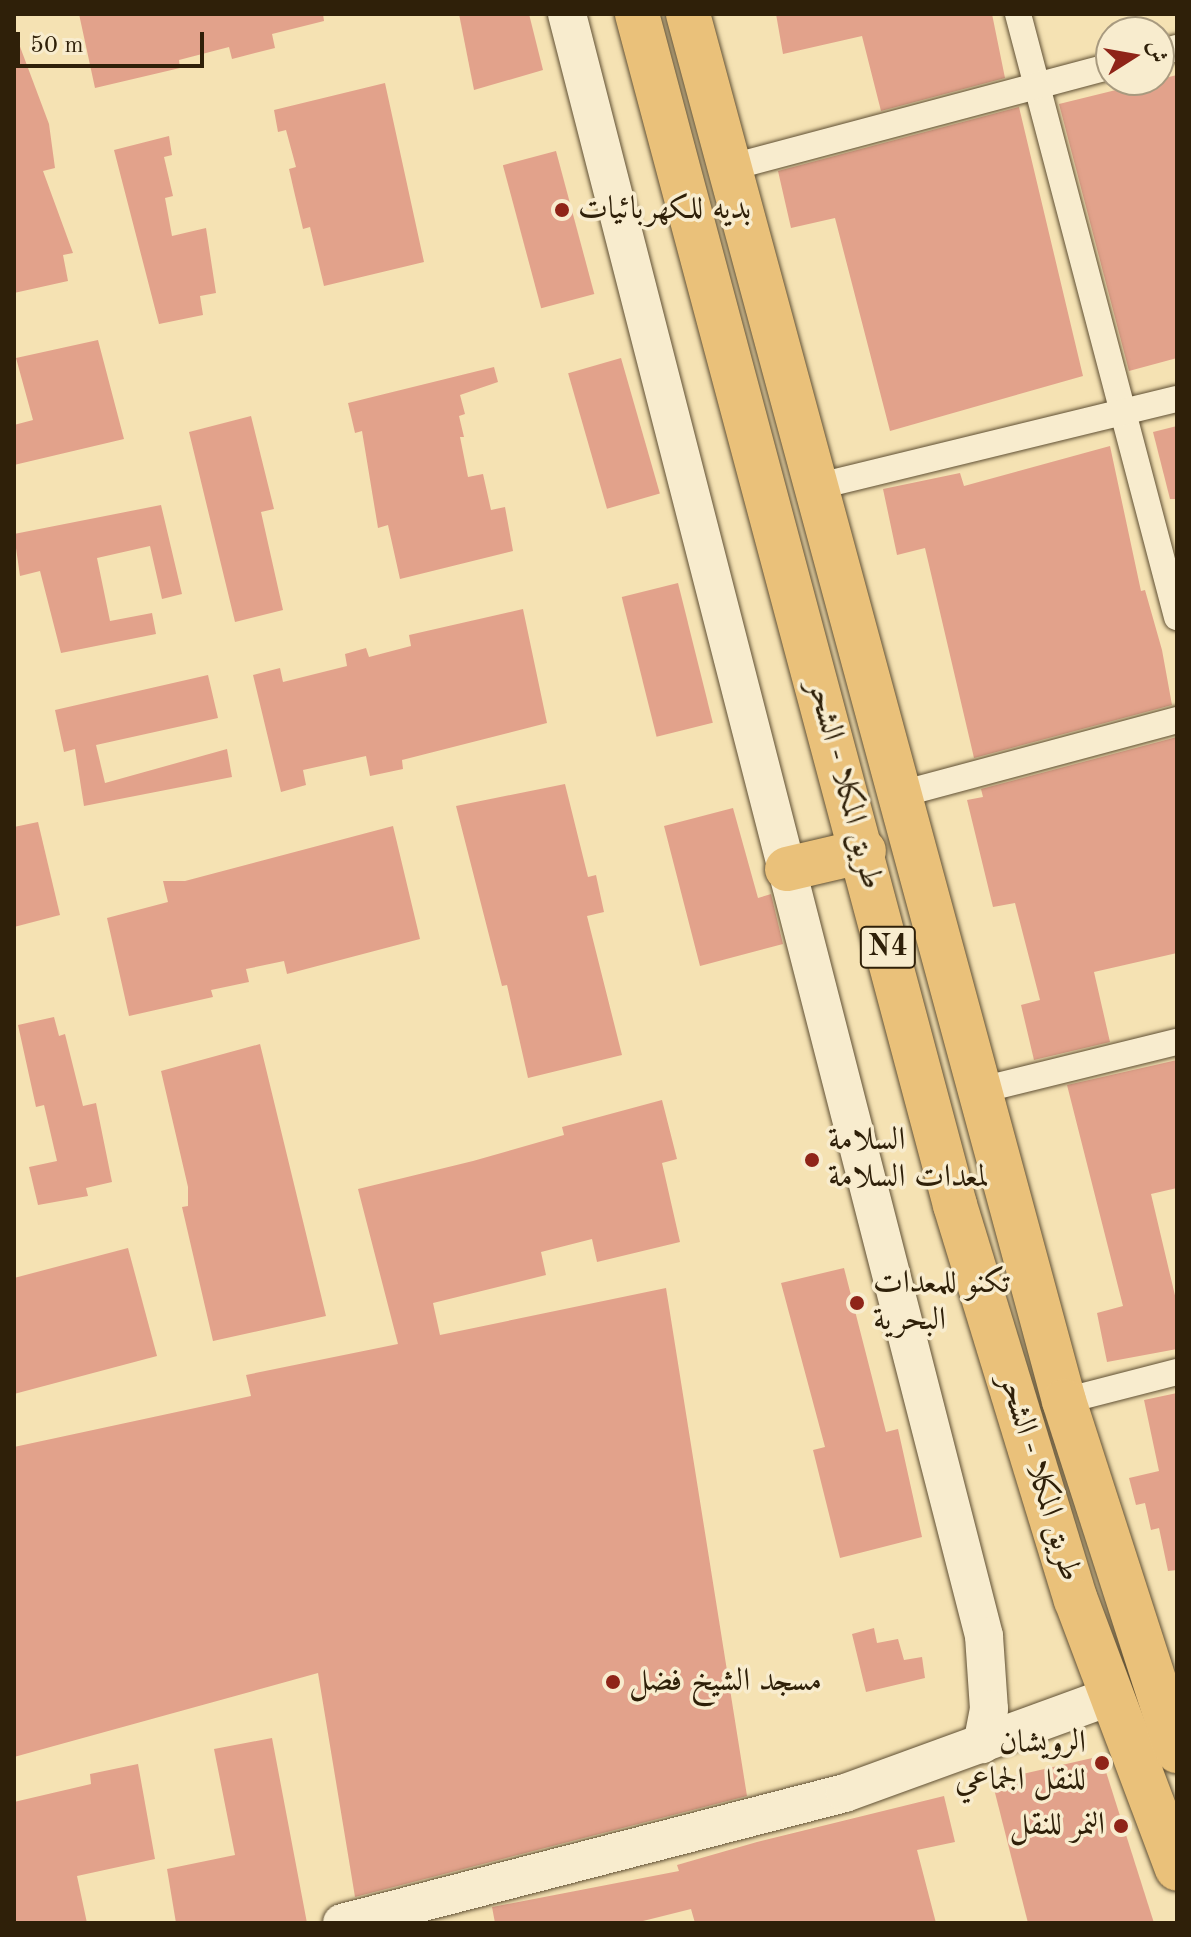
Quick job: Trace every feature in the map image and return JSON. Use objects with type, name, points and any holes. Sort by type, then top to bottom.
[{"type":"highway","name":"طريق المكلا - الشحر","points":[[637,14],[679,182],[864,851],[955,1205],[1076,1600],[1177,1869]]},
{"type":"highway","name":"طريق المكلا - الشحر","points":[[688,14],[728,168],[819,486],[1064,1401],[1177,1751]]},
{"type":"highway","points":[[679,182],[728,168]]},
{"type":"highway","points":[[787,869],[864,851]]},
{"type":"highway","points":[[955,1205],[1008,1189]]},
{"type":"street","points":[[567,14],[984,1636],[989,1709],[982,1744]]},
{"type":"street","points":[[1018,14],[1177,617]]},
{"type":"street","points":[[728,168],[1095,70]]},
{"type":"street","points":[[819,486],[1177,399]]},
{"type":"street","points":[[901,794],[1177,720]]},
{"type":"street","points":[[981,1090],[1177,1042]]},
{"type":"street","points":[[1064,1401],[1177,1372]]},
{"type":"street","points":[[342,1923],[845,1793],[1112,1696]]},
{"type":"building","points":[[79,14],[323,14],[324,21],[272,34],[275,48],[232,59],[229,47],[179,60],[180,68],[95,88]]},
{"type":"building","points":[[459,14],[529,14],[543,70],[474,90]]},
{"type":"building","points":[[776,14],[992,14],[1005,78],[881,111],[862,36],[783,54]]},
{"type":"building","points":[[16,36],[49,124],[55,168],[43,171],[73,253],[63,255],[68,281],[14,293]]},
{"type":"building","points":[[1175,75],[1177,358],[1129,371],[1059,104],[1095,95],[1175,96]]},
{"type":"building","points":[[385,83],[424,262],[324,286],[310,227],[303,229],[289,169],[296,167],[286,130],[278,132],[274,110]]},
{"type":"building","points":[[1019,107],[1083,376],[890,431],[835,218],[791,228],[778,171]]},
{"type":"building","points":[[169,136],[172,155],[164,157],[173,196],[165,198],[172,236],[206,228],[216,293],[200,296],[203,315],[159,324],[114,150]]},
{"type":"building","points":[[556,151],[594,294],[541,308],[503,165]]},
{"type":"building","points":[[98,340],[124,439],[14,465],[14,425],[33,420],[16,358]]},
{"type":"building","points":[[621,358],[660,494],[607,509],[568,373]]},
{"type":"building","points":[[494,367],[498,382],[460,395],[465,414],[459,416],[464,437],[460,437],[468,477],[483,474],[491,510],[505,507],[513,551],[400,579],[388,525],[378,528],[362,431],[355,433],[348,403]]},
{"type":"building","points":[[251,416],[274,509],[261,512],[283,610],[235,622],[189,432]]},
{"type":"building","points":[[1177,426],[1177,499],[1170,499],[1153,432]]},
{"type":"building","points":[[1110,446],[1141,591],[1145,590],[1162,650],[1172,705],[974,758],[925,548],[897,555],[883,489],[960,473],[964,486]]},
{"type":"building","points":[[161,505],[182,594],[162,599],[150,546],[97,558],[110,621],[152,613],[156,634],[61,653],[40,571],[20,576],[14,534]]},
{"type":"building","points":[[678,583],[713,723],[657,737],[622,597]]},
{"type":"building","points":[[523,609],[547,723],[402,760],[403,769],[370,776],[366,756],[303,770],[306,785],[281,792],[253,675],[280,668],[283,682],[347,666],[345,654],[366,648],[369,657],[411,646],[409,635]]},
{"type":"building","points":[[208,675],[218,718],[96,745],[105,783],[227,749],[232,777],[84,806],[75,749],[64,752],[55,710]]},
{"type":"building","points":[[1177,737],[1177,953],[1094,972],[1110,1042],[1034,1060],[1021,1005],[1040,1000],[1015,903],[993,907],[967,800],[983,797],[981,789]]},
{"type":"building","points":[[565,784],[588,877],[596,875],[604,912],[587,916],[622,1055],[528,1078],[507,985],[502,986],[456,806]]},
{"type":"building","points":[[733,808],[758,898],[771,894],[783,944],[700,966],[664,826]]},
{"type":"building","points":[[38,822],[60,915],[14,927],[14,827]]},
{"type":"building","points":[[393,826],[420,939],[287,974],[284,961],[246,969],[249,982],[211,990],[213,997],[129,1016],[107,918],[168,902],[163,881],[185,881]]},
{"type":"building","points":[[54,1017],[59,1036],[65,1034],[83,1106],[96,1103],[112,1182],[86,1188],[88,1196],[38,1205],[29,1167],[57,1161],[44,1105],[36,1107],[18,1025]]},
{"type":"building","points":[[260,1044],[326,1316],[213,1341],[182,1207],[188,1206],[188,1187],[161,1071]]},
{"type":"building","points":[[1177,1060],[1177,1188],[1151,1194],[1177,1304],[1177,1349],[1107,1362],[1097,1313],[1123,1306],[1067,1085]]},
{"type":"building","points":[[662,1100],[677,1159],[662,1163],[680,1242],[597,1262],[592,1239],[541,1252],[546,1275],[433,1303],[440,1335],[666,1288],[747,1796],[355,1897],[318,1673],[14,1757],[14,1447],[251,1396],[246,1375],[398,1344],[358,1189],[564,1135],[562,1127]]},
{"type":"building","points":[[128,1248],[157,1356],[14,1394],[14,1278]]},
{"type":"building","points":[[844,1268],[886,1432],[898,1429],[922,1537],[840,1558],[813,1450],[825,1447],[781,1283]]},
{"type":"building","points":[[1177,1393],[1177,1570],[1168,1571],[1159,1528],[1151,1530],[1145,1503],[1136,1505],[1129,1478],[1159,1471],[1144,1400]]},
{"type":"building","points":[[874,1628],[877,1643],[898,1639],[904,1660],[922,1657],[925,1678],[866,1692],[852,1634]]},
{"type":"building","points":[[272,1738],[307,1923],[176,1923],[167,1869],[235,1855],[214,1749]]},
{"type":"building","points":[[1101,1756],[1154,1923],[1028,1923],[992,1781]]},
{"type":"building","points":[[138,1764],[155,1859],[77,1876],[87,1923],[14,1923],[14,1802],[91,1784],[90,1774]]},
{"type":"building","points":[[944,1796],[955,1842],[917,1850],[936,1923],[695,1923],[691,1909],[635,1923],[495,1923],[492,1907],[679,1871],[677,1865],[757,1842]]},
{"type":"place","name":"بديه للكهربائيات","points":[[562,210]]},
{"type":"place","name":"السلامة لمعدات السلامة","points":[[812,1160]]},
{"type":"place","name":"تكنو للمعدات البحرية","points":[[857,1303]]},
{"type":"place","name":"مسجد الشيخ فضل","points":[[613,1682]]},
{"type":"place","name":"الرويشان للنقل الجماعي","points":[[1102,1763]]},
{"type":"place","name":"النمر للنقل","points":[[1121,1826]]}]
